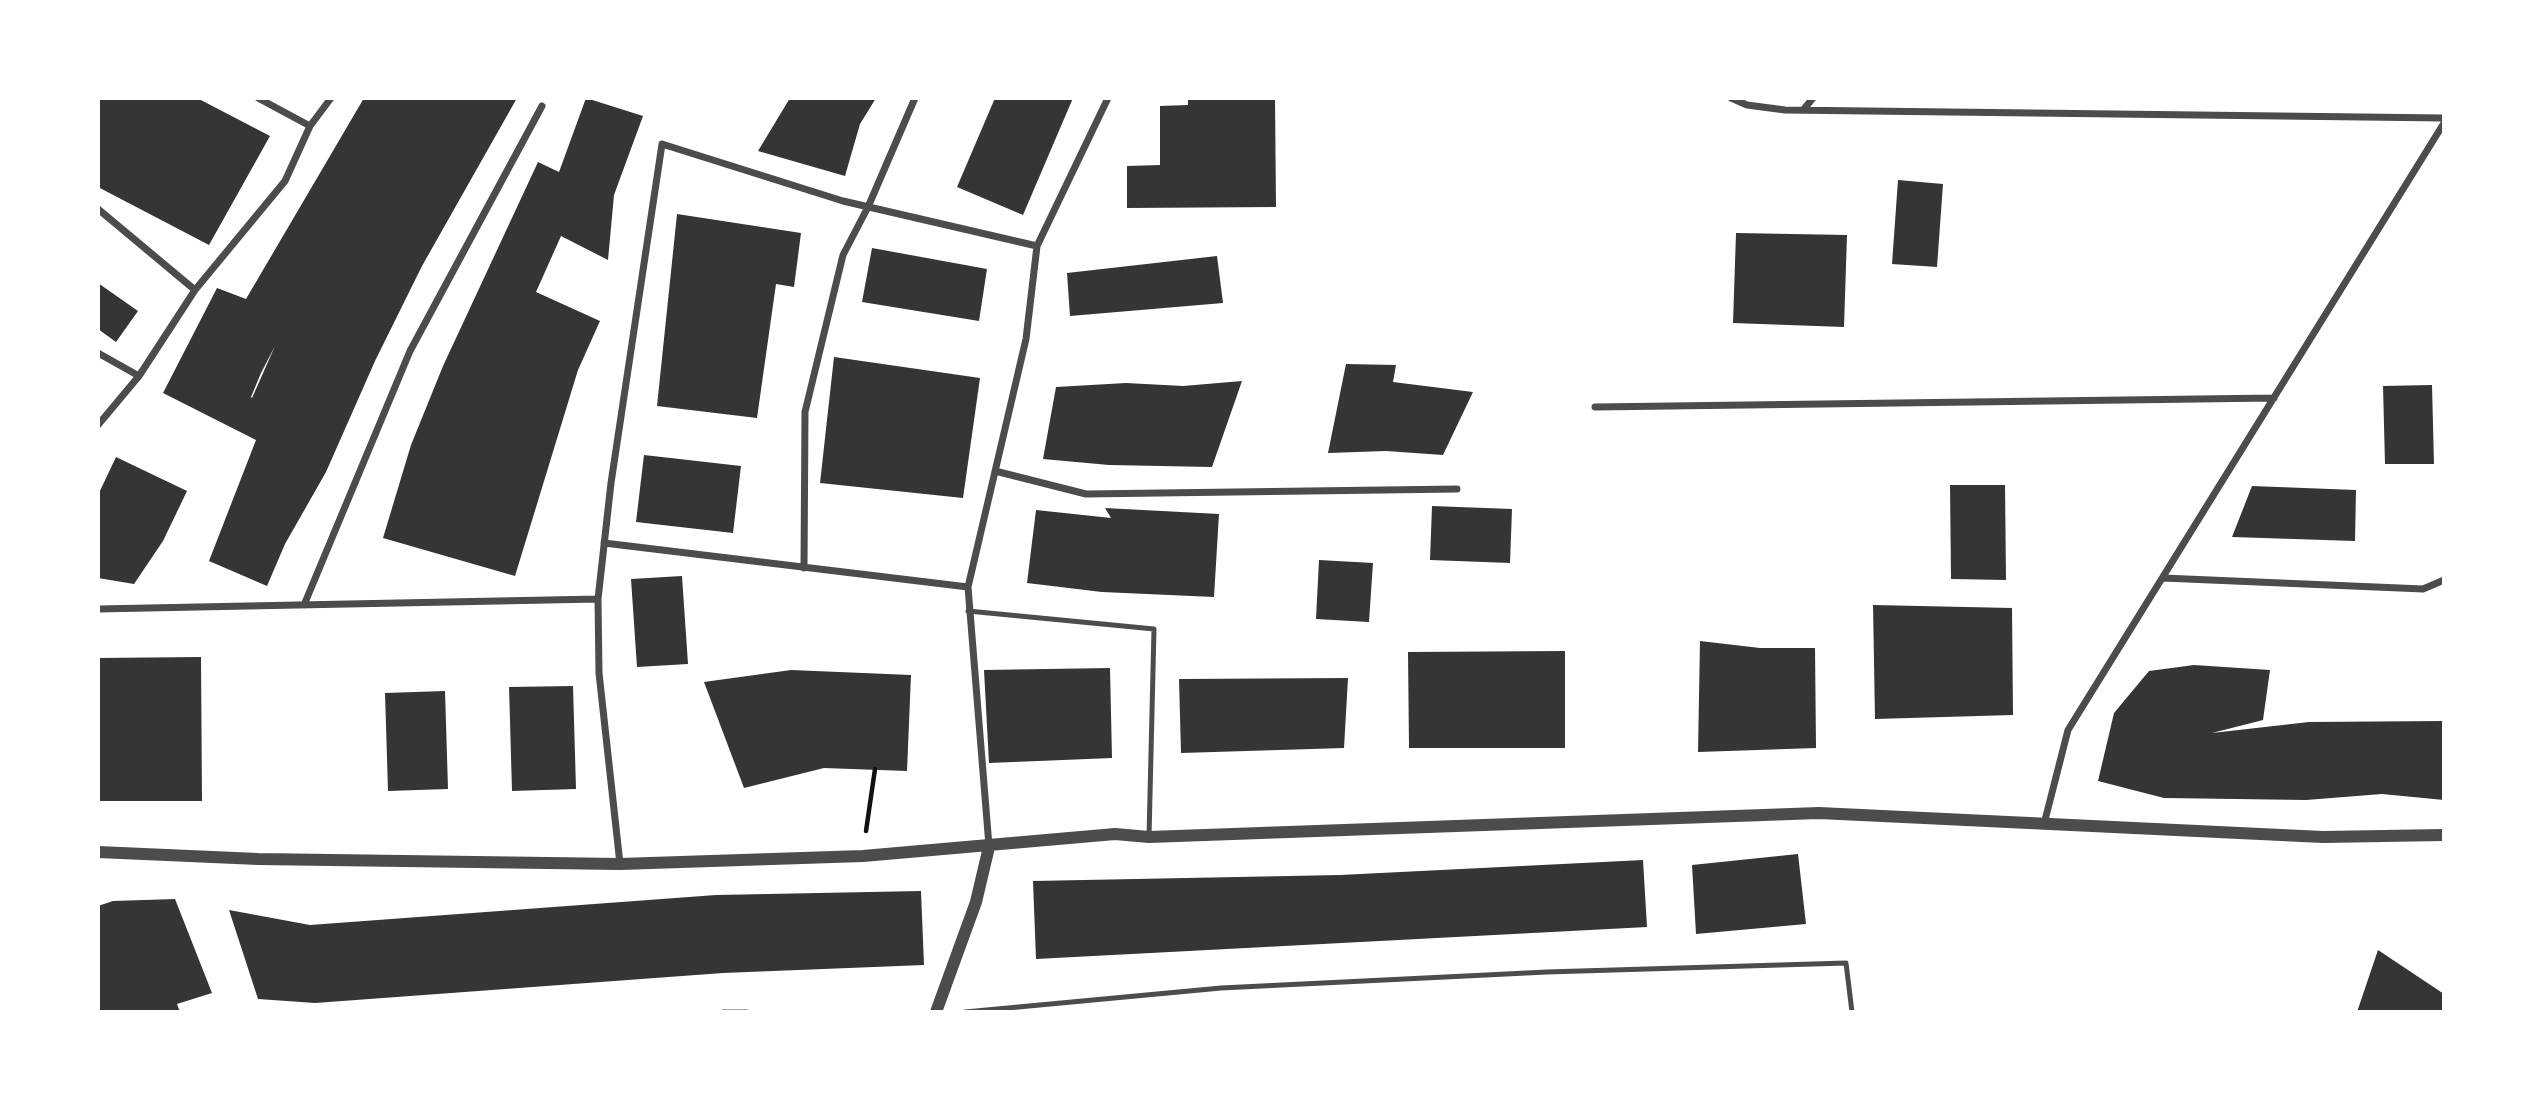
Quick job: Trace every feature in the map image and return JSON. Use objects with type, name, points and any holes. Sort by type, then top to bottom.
[{"type":"street","points":[[258,98],[310,126]]},
{"type":"street","points":[[98,425],[139,376],[195,290],[285,181],[310,126],[331,98]]},
{"type":"street","points":[[804,568],[805,412],[843,255],[868,206],[915,98]]},
{"type":"street","points":[[936,1012],[976,901],[989,847],[968,587],[1026,339],[1037,246],[1108,98]]},
{"type":"street","points":[[1731,98],[1747,105],[1804,109],[2444,121]]},
{"type":"street","points":[[1804,109],[1813,98]]},
{"type":"street","points":[[304,605],[410,351],[542,106]]},
{"type":"street","points":[[2044,824],[2068,730],[2444,121]]},
{"type":"street","points":[[620,864],[599,673],[598,599],[662,144],[868,206],[1037,246]]},
{"type":"street","points":[[98,209],[195,290]]},
{"type":"street","points":[[98,353],[139,376]]},
{"type":"street","points":[[1595,407],[2274,398]]},
{"type":"street","points":[[995,471],[1086,494],[1457,489]]},
{"type":"street","points":[[604,543],[968,587]]},
{"type":"street","points":[[2163,578],[2423,589],[2444,580]]},
{"type":"street","points":[[98,609],[598,599]]},
{"type":"street","points":[[98,852],[272,859],[620,864],[863,856],[1115,834],[1149,836],[1819,813],[2323,837],[2444,835]]},
{"type":"lane","points":[[968,611],[1154,629],[1149,836]]},
{"type":"lane","points":[[965,1012],[1221,988],[1548,972],[1846,964],[1852,1012]]},
{"type":"lane","points":[[723,1012],[747,1012]]},
{"type":"path","points":[[863,856],[874,769]]},
{"type":"building","points":[[98,98],[197,98],[270,136],[209,245],[98,187]]},
{"type":"building","points":[[364,98],[517,98],[422,266],[375,361],[326,472],[285,544],[267,586],[209,561],[256,440],[163,393],[217,288],[246,299]],"holes":[[[275,346],[252,398],[261,373]]]},
{"type":"building","points":[[586,98],[643,116],[614,195],[608,260],[561,236],[536,292],[600,321],[578,370],[515,576],[383,538],[411,445],[443,366],[538,162],[559,172]]},
{"type":"building","points":[[790,98],[876,98],[860,124],[845,176],[758,151]]},
{"type":"building","points":[[995,98],[1073,98],[1023,215],[957,187]]},
{"type":"building","points":[[1188,98],[1275,98],[1276,207],[1127,208],[1127,166],[1160,165],[1160,106],[1188,105]]},
{"type":"building","points":[[1898,180],[1943,184],[1937,267],[1892,264]]},
{"type":"building","points":[[677,214],[801,233],[794,287],[776,284],[757,418],[657,406]]},
{"type":"building","points":[[1736,233],[1847,235],[1844,327],[1733,323]]},
{"type":"building","points":[[872,248],[987,269],[979,321],[862,302]]},
{"type":"building","points":[[1217,256],[1223,303],[1070,316],[1067,273]]},
{"type":"building","points":[[98,283],[138,311],[116,342],[98,329]]},
{"type":"building","points":[[834,357],[980,378],[963,498],[820,483]]},
{"type":"building","points":[[1346,364],[1396,365],[1393,382],[1473,392],[1443,455],[1386,451],[1328,453]]},
{"type":"building","points":[[1242,381],[1212,467],[1109,465],[1043,459],[1056,387],[1126,383],[1183,386]]},
{"type":"building","points":[[2432,385],[2434,464],[2385,464],[2383,386]]},
{"type":"building","points":[[644,455],[741,466],[733,533],[636,522]]},
{"type":"building","points":[[116,457],[187,491],[163,541],[134,584],[98,578],[98,495]]},
{"type":"building","points":[[1950,485],[2005,485],[2006,580],[1951,579]]},
{"type":"building","points":[[2252,486],[2356,490],[2355,541],[2232,537]]},
{"type":"building","points":[[1432,506],[1512,509],[1510,563],[1430,560]]},
{"type":"building","points":[[1105,508],[1219,514],[1214,597],[1102,592],[1027,583],[1036,510],[1111,518]]},
{"type":"building","points":[[1319,560],[1373,563],[1369,622],[1316,619]]},
{"type":"building","points":[[682,576],[688,664],[637,667],[631,579]]},
{"type":"building","points":[[1873,605],[2012,608],[2013,715],[1875,719]]},
{"type":"building","points":[[1700,641],[1760,648],[1815,648],[1816,748],[1698,752]]},
{"type":"building","points":[[1565,651],[1565,748],[1409,748],[1408,652]]},
{"type":"building","points":[[201,657],[202,801],[98,801],[98,658]]},
{"type":"building","points":[[2194,665],[2270,670],[2263,720],[2212,733],[2309,722],[2444,721],[2444,800],[2382,794],[2306,800],[2164,798],[2098,781],[2114,713],[2149,671]]},
{"type":"building","points":[[1110,668],[1112,758],[989,763],[984,670]]},
{"type":"building","points":[[791,670],[911,675],[907,771],[824,768],[744,788],[704,682]]},
{"type":"building","points":[[1348,678],[1344,748],[1181,753],[1179,679]]},
{"type":"building","points":[[573,686],[576,789],[512,791],[509,687]]},
{"type":"building","points":[[445,691],[448,789],[388,791],[385,693]]},
{"type":"building","points":[[1798,854],[1806,924],[1696,934],[1692,865]]},
{"type":"building","points":[[1643,860],[1647,927],[1036,959],[1033,881],[1340,875]]},
{"type":"building","points":[[921,891],[924,965],[723,973],[315,1003],[258,999],[229,910],[310,925],[716,895]]},
{"type":"building","points":[[175,899],[212,993],[177,1004],[180,1012],[98,1012],[98,906],[113,901]]},
{"type":"building","points":[[2378,950],[2444,994],[2444,1012],[2357,1012]]}]
